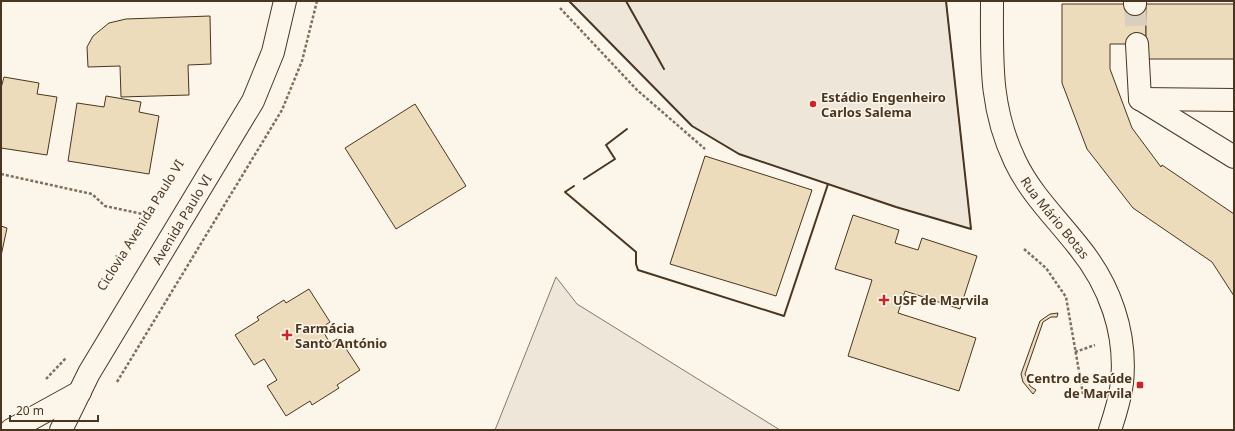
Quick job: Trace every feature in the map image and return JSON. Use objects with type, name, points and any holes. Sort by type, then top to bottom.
[{"type":"street","name":"Avenida Paulo VI","points":[[61,430],[80,392],[253,101],[274,52],[285,1]]},
{"type":"street","name":"Rua Mário Botas","points":[[992,1],[992,67],[996,103],[1004,137],[1015,163],[1034,193],[1092,264],[1116,313],[1120,336],[1122,384],[1110,430]]},
{"type":"street","points":[[1137,44],[1140,99]]},
{"type":"street","points":[[1140,99],[1234,100]]},
{"type":"street","points":[[1140,99],[1234,157]]},
{"type":"street","points":[[11,430],[80,392]]},
{"type":"path","points":[[560,8],[637,90],[705,149]]},
{"type":"path","points":[[1,174],[92,194],[105,206],[180,222]]},
{"type":"path","points":[[1024,249],[1046,268],[1066,297],[1083,394]]},
{"type":"path","points":[[43,380],[50,376],[70,353]]},
{"type":"shaded area","name":"Estádio Engenheiro Carlos Salema","points":[[569,1],[946,1],[971,229],[896,207],[739,154],[692,126]]},
{"type":"shaded area","points":[[556,277],[577,304],[780,430],[495,430]]},
{"type":"building","points":[[1062,4],[1146,4],[1146,44],[1110,44],[1110,69],[1132,128],[1161,167],[1162,165],[1234,214],[1234,296],[1212,262],[1133,208],[1087,149],[1062,83]]},
{"type":"building","points":[[1146,4],[1234,4],[1234,59],[1146,59]]},
{"type":"building","points":[[210,16],[211,64],[188,65],[189,95],[121,97],[120,66],[88,67],[87,47],[93,36],[109,23],[126,19]]},
{"type":"building","points":[[4,77],[39,83],[37,94],[57,97],[47,155],[1,148],[1,88]]},
{"type":"building","points":[[106,96],[141,102],[139,112],[159,116],[149,174],[68,161],[77,103],[104,107]]},
{"type":"building","points":[[415,104],[466,186],[396,229],[345,148]]},
{"type":"building","points":[[705,156],[812,190],[776,296],[670,264]]},
{"type":"building","name":"USF de Marvila","points":[[853,215],[899,230],[895,243],[918,250],[922,238],[977,256],[960,309],[905,291],[898,313],[976,338],[959,391],[848,356],[872,280],[835,269]]},
{"type":"building","points":[[1,226],[7,228],[1,256]]},
{"type":"building","points":[[309,289],[330,322],[321,328],[330,343],[339,338],[360,370],[337,385],[339,388],[312,405],[310,401],[286,416],[267,386],[277,380],[264,359],[254,365],[235,335],[259,320],[257,317],[284,300],[286,303]]},
{"type":"building","points":[[1058,313],[1057,317],[1051,317],[1043,322],[1025,374],[1030,386],[1036,390],[1033,394],[1023,382],[1021,374],[1040,321],[1050,314]]},
{"type":"tunnel","points":[[1135,4],[1137,44]]},
{"type":"wall","points":[[569,1],[692,126],[739,154],[896,207],[971,229],[946,1]]},
{"type":"wall","points":[[626,1],[664,69]]},
{"type":"wall","points":[[584,179],[615,159],[606,145],[627,129]]},
{"type":"wall","points":[[574,186],[565,192],[636,252],[636,264],[638,270],[784,316],[828,184]]},
{"type":"place","name":"Estádio Engenheiro Carlos Salema","points":[[813,104]]},
{"type":"place","name":"USF de Marvila","points":[[884,300]]},
{"type":"place","name":"Farmácia Santo António","points":[[287,335]]},
{"type":"place","name":"Centro de Saúde de Marvila","points":[[1140,385]]}]
